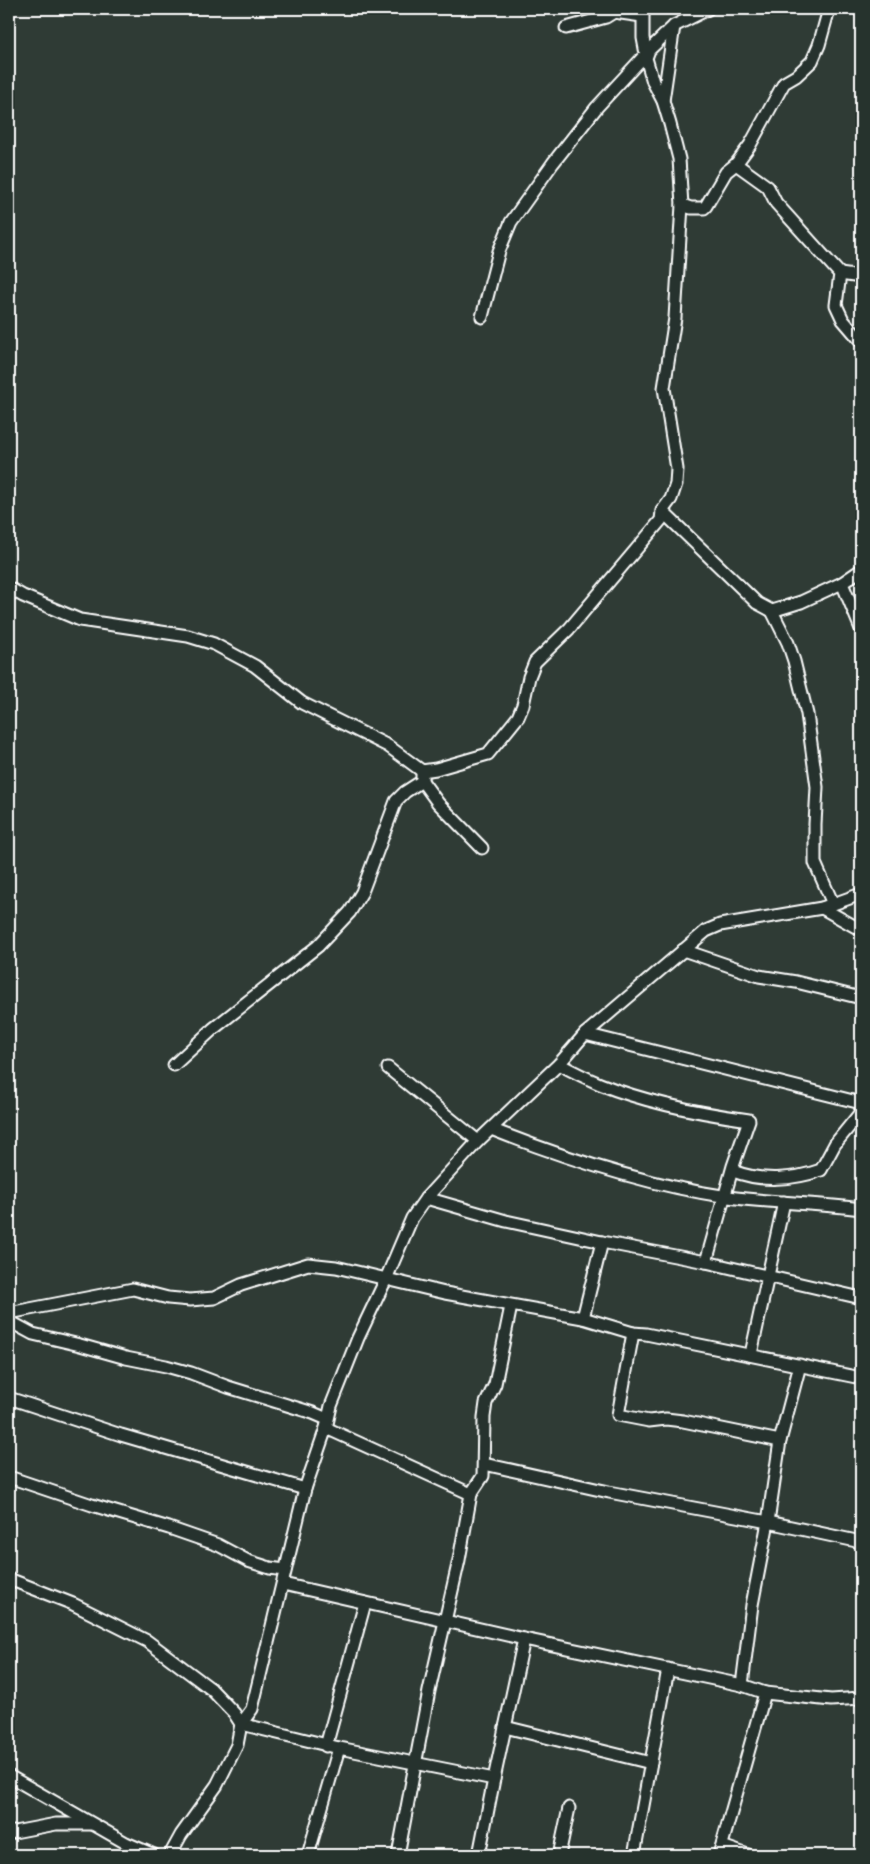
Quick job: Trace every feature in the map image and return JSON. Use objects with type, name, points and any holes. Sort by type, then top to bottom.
[{"type":"street","points":[[482,317],[499,251],[511,222],[553,163],[597,107],[674,26],[708,9]]},
{"type":"street","points":[[682,205],[691,208],[704,208],[713,196],[726,172],[736,164],[756,135],[784,83],[796,76],[812,60],[829,9]]},
{"type":"street","points":[[174,1065],[213,1029],[318,946],[350,912],[362,892],[396,801],[405,792],[422,776],[488,754],[499,743],[518,717],[523,705],[529,676],[535,662],[569,629],[650,534],[661,520],[662,511],[671,499],[676,484],[677,469],[664,388],[676,318],[682,205],[678,159],[663,101],[653,82],[646,58],[642,12],[614,12],[606,17],[566,28]]},
{"type":"street","points":[[663,101],[674,26]]},
{"type":"street","points":[[736,164],[768,186],[776,203],[840,274],[861,277]]},
{"type":"street","points":[[840,274],[836,305],[843,320],[861,341]]},
{"type":"street","points":[[662,511],[758,603],[772,610],[788,643],[807,714],[817,787],[815,863],[833,904]]},
{"type":"street","points":[[772,610],[801,602],[842,582],[861,570]]},
{"type":"street","points":[[842,582],[861,629]]},
{"type":"street","points":[[9,588],[23,596],[80,620],[188,636],[214,644],[255,666],[302,703],[388,746],[422,776],[438,803],[482,848]]},
{"type":"street","points":[[170,1855],[217,1785],[238,1745],[241,1724],[252,1709],[305,1489],[326,1424],[358,1338],[412,1218],[426,1198],[490,1128],[559,1064],[585,1034],[706,931],[720,925],[822,908],[861,894]]},
{"type":"street","points":[[822,908],[861,930]]},
{"type":"street","points":[[683,950],[759,976],[796,982],[861,998]]},
{"type":"street","points":[[585,1034],[861,1103]]},
{"type":"street","points":[[559,1064],[600,1084],[636,1096],[677,1107],[748,1120],[706,1262]]},
{"type":"street","points":[[388,1068],[478,1141]]},
{"type":"street","points":[[733,1171],[747,1177],[774,1179],[810,1174],[821,1170],[835,1144],[861,1112]]},
{"type":"street","points":[[490,1128],[534,1146],[625,1175],[671,1187],[726,1196],[861,1209]]},
{"type":"street","points":[[426,1198],[506,1221],[706,1262],[861,1298]]},
{"type":"street","points":[[751,1354],[784,1202]]},
{"type":"street","points":[[583,1318],[602,1242]]},
{"type":"street","points":[[9,1313],[133,1288],[176,1299],[214,1298],[242,1285],[308,1264],[336,1266],[386,1279],[511,1306],[583,1318],[633,1333],[751,1354],[861,1378]]},
{"type":"street","points":[[398,1855],[429,1691],[459,1560],[471,1494],[483,1476],[486,1403],[495,1384],[511,1306]]},
{"type":"street","points":[[9,1321],[33,1334],[191,1373],[228,1387],[312,1413],[326,1424],[471,1494]]},
{"type":"street","points":[[633,1333],[618,1415],[649,1421],[666,1419],[780,1442]]},
{"type":"street","points":[[742,1685],[752,1605],[768,1522],[780,1442],[800,1365]]},
{"type":"street","points":[[9,1398],[121,1435],[305,1489]]},
{"type":"street","points":[[484,1464],[609,1492],[768,1522],[861,1542]]},
{"type":"street","points":[[9,1477],[169,1528],[218,1546],[248,1561],[270,1568],[285,1570]]},
{"type":"street","points":[[9,1579],[73,1604],[147,1641],[211,1689],[234,1713],[241,1724],[326,1746],[494,1779]]},
{"type":"street","points":[[283,1584],[364,1604],[742,1685],[765,1693],[832,1700],[861,1698]]},
{"type":"street","points":[[326,1746],[364,1604]]},
{"type":"street","points":[[479,1855],[524,1639]]},
{"type":"street","points":[[634,1855],[668,1669]]},
{"type":"street","points":[[748,1855],[720,1850],[765,1693]]},
{"type":"street","points":[[505,1727],[650,1763]]},
{"type":"street","points":[[308,1855],[339,1748]]},
{"type":"street","points":[[9,1776],[126,1843],[154,1855]]},
{"type":"street","points":[[559,1855],[569,1808]]},
{"type":"street","points":[[9,1833],[56,1824],[93,1824]]}]
